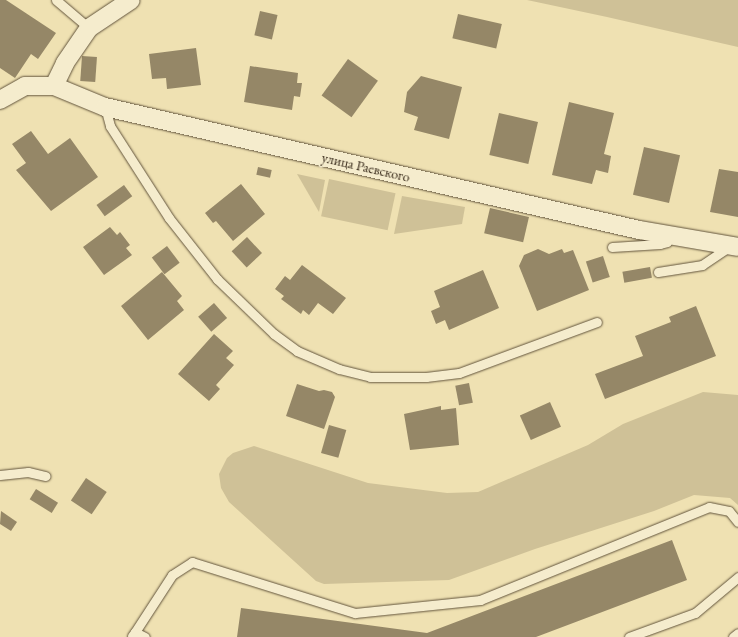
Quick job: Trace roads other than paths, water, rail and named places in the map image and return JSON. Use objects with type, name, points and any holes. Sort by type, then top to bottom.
[{"type":"street","points":[[54,86],[66,63],[89,28],[131,0]]},
{"type":"street","name":"улица Раевского","points":[[0,100],[25,86],[54,86],[105,107],[670,235],[734,246]]},
{"type":"lane","points":[[56,0],[89,28]]},
{"type":"lane","points":[[105,107],[110,126],[169,218],[217,279],[274,334],[297,351],[339,369],[370,377],[426,378],[459,373],[597,322]]},
{"type":"lane","points":[[612,247],[660,244],[667,242],[670,235]]},
{"type":"lane","points":[[658,272],[702,265],[734,246]]},
{"type":"lane","points":[[0,475],[28,472],[46,476]]},
{"type":"lane","points":[[145,637],[133,635],[172,575],[192,562],[355,613],[480,600],[709,507],[729,511],[738,522]]},
{"type":"lane","points":[[629,637],[695,613],[738,577]]},
{"type":"lane","points":[[733,637],[738,633]]}]
